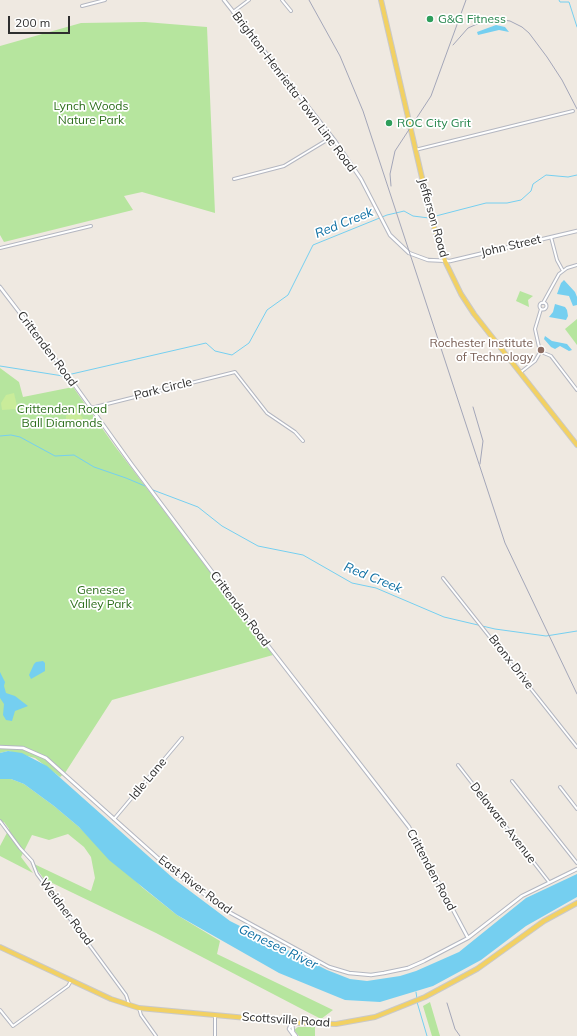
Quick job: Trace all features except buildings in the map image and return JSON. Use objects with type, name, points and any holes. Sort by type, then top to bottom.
[{"type":"main road","name":"Jefferson Road","points":[[381,0],[430,214],[445,261],[470,309],[577,445]]},
{"type":"main road","name":"Scottsville Road","points":[[0,947],[72,980],[139,1008],[292,1022],[324,1024],[353,1022],[382,1015],[420,1000],[477,968],[544,921],[577,903]]},
{"type":"street","points":[[82,6],[105,0]]},
{"type":"street","name":"Brighton-Henrietta Town Line Road","points":[[224,0],[332,137],[356,172],[394,241],[409,253],[428,260],[445,261]]},
{"type":"street","points":[[233,12],[249,0]]},
{"type":"street","points":[[282,0],[291,11]]},
{"type":"street","points":[[416,150],[573,111]]},
{"type":"street","points":[[234,180],[278,168],[332,137]]},
{"type":"street","points":[[0,248],[91,226]]},
{"type":"street","name":"John Street","points":[[445,261],[577,231]]},
{"type":"street","points":[[551,237],[557,260],[563,271]]},
{"type":"street","points":[[520,373],[535,361],[539,351],[535,329],[542,310],[546,308],[544,304],[545,300],[554,280],[563,271],[577,265]]},
{"type":"street","name":"Crittenden Road","points":[[0,287],[66,373],[226,590],[406,823],[419,844],[468,938]]},
{"type":"street","points":[[542,310],[540,305],[544,304]]},
{"type":"street","points":[[539,351],[551,356],[577,390]]},
{"type":"street","name":"Park Circle","points":[[91,408],[235,372],[268,413],[295,432],[303,441]]},
{"type":"street","name":"Bronx Drive","points":[[443,578],[577,747]]},
{"type":"street","name":"Idle Lane","points":[[114,819],[182,738]]},
{"type":"street","name":"East River Road","points":[[0,747],[16,747],[34,752],[49,760],[169,868],[227,911],[338,971],[372,975],[396,971],[424,961],[468,938],[516,900],[577,869]]},
{"type":"street","name":"Delaware Avenue","points":[[458,765],[549,882]]},
{"type":"street","points":[[512,781],[577,863]]},
{"type":"street","points":[[560,786],[577,808]]},
{"type":"street","name":"Weidner Road","points":[[0,821],[20,848],[32,861],[38,876],[126,995],[129,1005]]},
{"type":"street","points":[[0,1010],[13,1026],[68,986],[72,980]]},
{"type":"street","points":[[139,1008],[142,1017],[156,1036]]},
{"type":"street","points":[[215,1015],[215,1036]]},
{"type":"street","points":[[292,1022],[289,1029],[295,1036]]},
{"type":"green space","name":"Lynch Woods Nature Park","points":[[145,22],[207,27],[215,213],[142,192],[124,196],[133,210],[4,242],[0,235],[0,46],[81,23]]},
{"type":"green space","points":[[520,291],[533,296],[528,300],[529,307],[516,301]]},
{"type":"green space","points":[[577,319],[577,345],[565,329]]},
{"type":"green space","name":"Genesee Valley Park","points":[[0,368],[19,382],[23,397],[73,387],[114,445],[273,655],[112,700],[65,773],[60,777],[35,758],[8,751],[0,753]]},
{"type":"green space","points":[[14,393],[17,406],[16,409],[2,410],[1,403],[6,395]]},
{"type":"green space","points":[[74,407],[83,418],[71,428],[66,416]]},
{"type":"green space","points":[[0,779],[11,779],[24,784],[54,806],[79,827],[143,888],[177,915],[220,941],[217,954],[333,1010],[321,1019],[156,933],[44,879],[32,863],[91,891],[95,878],[91,857],[84,847],[68,834],[49,840],[32,835],[21,857],[33,873],[0,856],[0,846],[9,829],[4,822],[0,825]]},
{"type":"green space","points":[[430,1002],[440,1036],[432,1036],[423,1006]]},
{"type":"green space","points":[[298,1027],[315,1027],[315,1036],[299,1036],[294,1030]]},
{"type":"water","points":[[496,25],[505,27],[509,32],[499,30],[478,35],[477,32]]},
{"type":"water","points":[[564,280],[575,292],[577,297],[577,305],[573,306],[569,296],[557,294],[561,283]]},
{"type":"water","points":[[555,304],[565,307],[568,316],[566,320],[549,317],[553,312]]},
{"type":"water","points":[[545,336],[552,341],[567,344],[572,350],[569,351],[560,346],[555,349],[551,347],[544,339]]},
{"type":"water","points":[[43,661],[45,663],[45,671],[31,679],[29,675],[34,664],[36,662]]},
{"type":"water","points":[[0,672],[5,682],[4,686],[6,693],[15,696],[28,706],[15,711],[12,721],[6,720],[3,715],[4,704],[0,698]]},
{"type":"water","name":"Genesee River","points":[[8,751],[22,753],[47,766],[174,879],[230,921],[327,970],[350,979],[367,981],[400,976],[416,971],[459,952],[526,898],[577,874],[577,897],[526,926],[481,960],[433,986],[380,1002],[345,1000],[279,973],[177,915],[109,860],[79,827],[54,806],[24,784],[11,779],[0,779],[0,753]]},
{"type":"waterway","name":"Red Creek","points":[[559,0],[560,2],[569,2],[577,27]]},
{"type":"waterway","name":"Red Creek","points":[[432,217],[486,203],[507,203],[521,200],[531,191],[533,184],[546,175],[568,177],[577,175]]},
{"type":"waterway","name":"Red Creek","points":[[0,366],[63,376],[206,343],[215,351],[232,355],[249,343],[267,310],[288,295],[313,245],[387,215],[404,211],[413,216],[429,218]]},
{"type":"waterway","name":"Red Creek","points":[[0,436],[11,435],[20,437],[55,456],[74,455],[94,467],[145,486]]},
{"type":"waterway","name":"Red Creek","points":[[153,490],[198,507],[222,526],[258,546],[303,555],[352,583],[376,588],[444,617],[495,629],[546,636],[577,631]]},
{"type":"waterway","points":[[416,992],[417,999]]},
{"type":"waterway","points":[[417,1002],[427,1036]]},
{"type":"railway","points":[[309,0],[340,56],[363,111],[505,543],[577,694]]},
{"type":"railway","points":[[391,186],[390,174],[395,151],[431,96],[466,0]]},
{"type":"railway","points":[[453,45],[468,28],[484,21],[495,19],[510,21],[522,27],[529,33],[547,57],[562,80],[577,109]]},
{"type":"railway","points":[[473,407],[483,441],[480,464]]},
{"type":"railway","points":[[447,1003],[455,1029],[460,1036]]},
{"type":"place","name":"G&G Fitness","points":[[430,19]]},
{"type":"place","name":"ROC City Grit","points":[[389,123]]},
{"type":"place","name":"Rochester Institute of Technology","points":[[541,350]]},
{"type":"park label","name":"Crittenden Road Ball Diamonds","points":[[62,416]]}]
